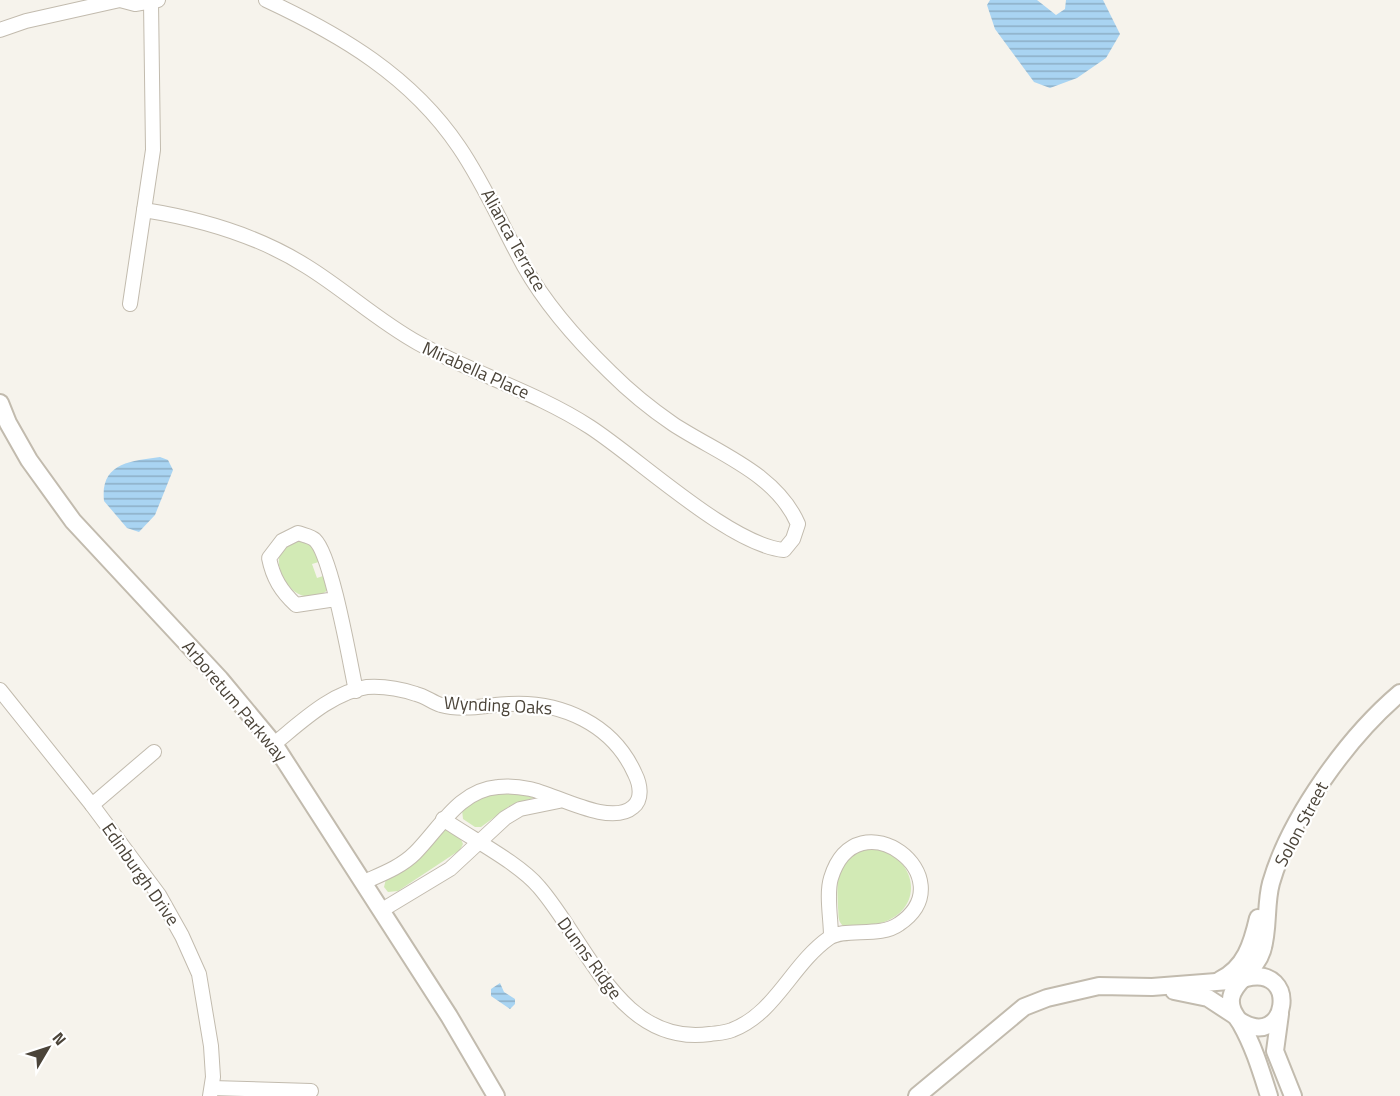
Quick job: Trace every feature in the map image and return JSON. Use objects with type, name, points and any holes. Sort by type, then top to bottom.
[{"type":"street","points":[[0,30],[26,21],[120,0],[135,4],[154,1],[153,150],[129,304]]},
{"type":"street","name":"Alianca Terrace","points":[[266,0],[352,44],[384,68],[429,110],[487,191],[525,268],[560,317],[610,372],[639,398],[673,423],[750,470],[777,492],[791,507],[798,524],[793,539]]},
{"type":"street","name":"Mirabella Place","points":[[144,210],[229,229],[271,246],[305,265],[358,305],[417,343],[456,363],[520,389],[583,422],[742,535],[767,548],[784,550],[793,539]]},
{"type":"street","name":"Arboretum Parkway","points":[[0,403],[8,423],[29,460],[73,521],[220,679],[274,744],[449,1016],[496,1096]]},
{"type":"street","points":[[336,599],[296,605],[283,594],[272,574],[270,558],[282,541],[298,533],[314,538],[322,551],[336,599],[356,691]]},
{"type":"street","name":"Wynding Oaks","points":[[274,744],[325,705],[366,687],[392,688],[417,694],[441,705],[557,707],[586,720],[610,737],[627,758],[639,782],[636,805],[626,813],[615,815],[559,801],[531,789],[496,787],[466,799],[443,819],[415,853],[400,865],[364,882]]},
{"type":"street","name":"Edinburgh Drive","points":[[0,690],[92,805],[159,895],[191,955],[199,974],[211,1046],[211,1092]]},
{"type":"street","name":"Solon Street","points":[[1269,1096],[1252,1045],[1237,1018],[1231,998],[1236,985],[1244,979],[1262,953],[1271,884],[1303,814],[1346,747],[1400,693]]},
{"type":"street","points":[[92,805],[154,752]]},
{"type":"street","name":"Wynding Oaks","points":[[382,910],[433,882],[498,823],[520,809],[559,801]]},
{"type":"street","name":"Dunns Ridge","points":[[443,819],[538,886],[621,1003],[650,1025],[690,1037],[731,1031],[763,1013],[799,965],[831,936]]},
{"type":"street","points":[[882,842],[903,852],[917,870],[920,894],[914,911],[898,925],[878,932],[831,936],[830,880],[838,859],[860,844],[882,842]]},
{"type":"street","points":[[1213,982],[1227,976],[1243,961],[1252,941],[1263,898],[1271,884]]},
{"type":"street","points":[[916,1096],[1024,1007],[1063,992],[1099,986],[1152,987],[1263,976],[1277,986],[1281,993],[1275,1051],[1293,1096]]},
{"type":"street","points":[[1152,987],[1208,998],[1255,1028],[1263,1027],[1277,1018],[1281,1010]]},
{"type":"street","name":"Arboretum Parkway","points":[[449,1016],[507,1096]]},
{"type":"street","points":[[928,1096],[998,1027]]},
{"type":"street","points":[[211,1092],[311,1091]]},
{"type":"green space","points":[[295,539],[310,541],[322,561],[312,564],[317,578],[326,575],[329,588],[324,593],[313,596],[298,594],[286,582],[279,566],[279,558],[283,548]]},
{"type":"green space","points":[[510,790],[540,796],[511,805],[481,827],[475,827],[463,819],[462,810],[481,796]]},
{"type":"green space","points":[[444,829],[460,837],[463,844],[460,850],[398,891],[388,892],[384,887],[386,879]]},
{"type":"green space","points":[[867,848],[882,850],[894,856],[903,865],[909,876],[911,888],[909,900],[902,911],[884,922],[843,926],[839,920],[838,908],[837,887],[840,871],[848,859]]},
{"type":"water","points":[[990,0],[1037,0],[1056,15],[1065,9],[1066,0],[1103,0],[1120,34],[1106,58],[1077,78],[1050,88],[1034,82],[995,29],[987,5]]},
{"type":"water","points":[[160,457],[168,460],[173,470],[155,515],[139,532],[127,528],[104,501],[107,479],[119,466]]},
{"type":"water","points":[[500,983],[504,992],[515,999],[515,1004],[510,1009],[491,996],[491,989]]}]
